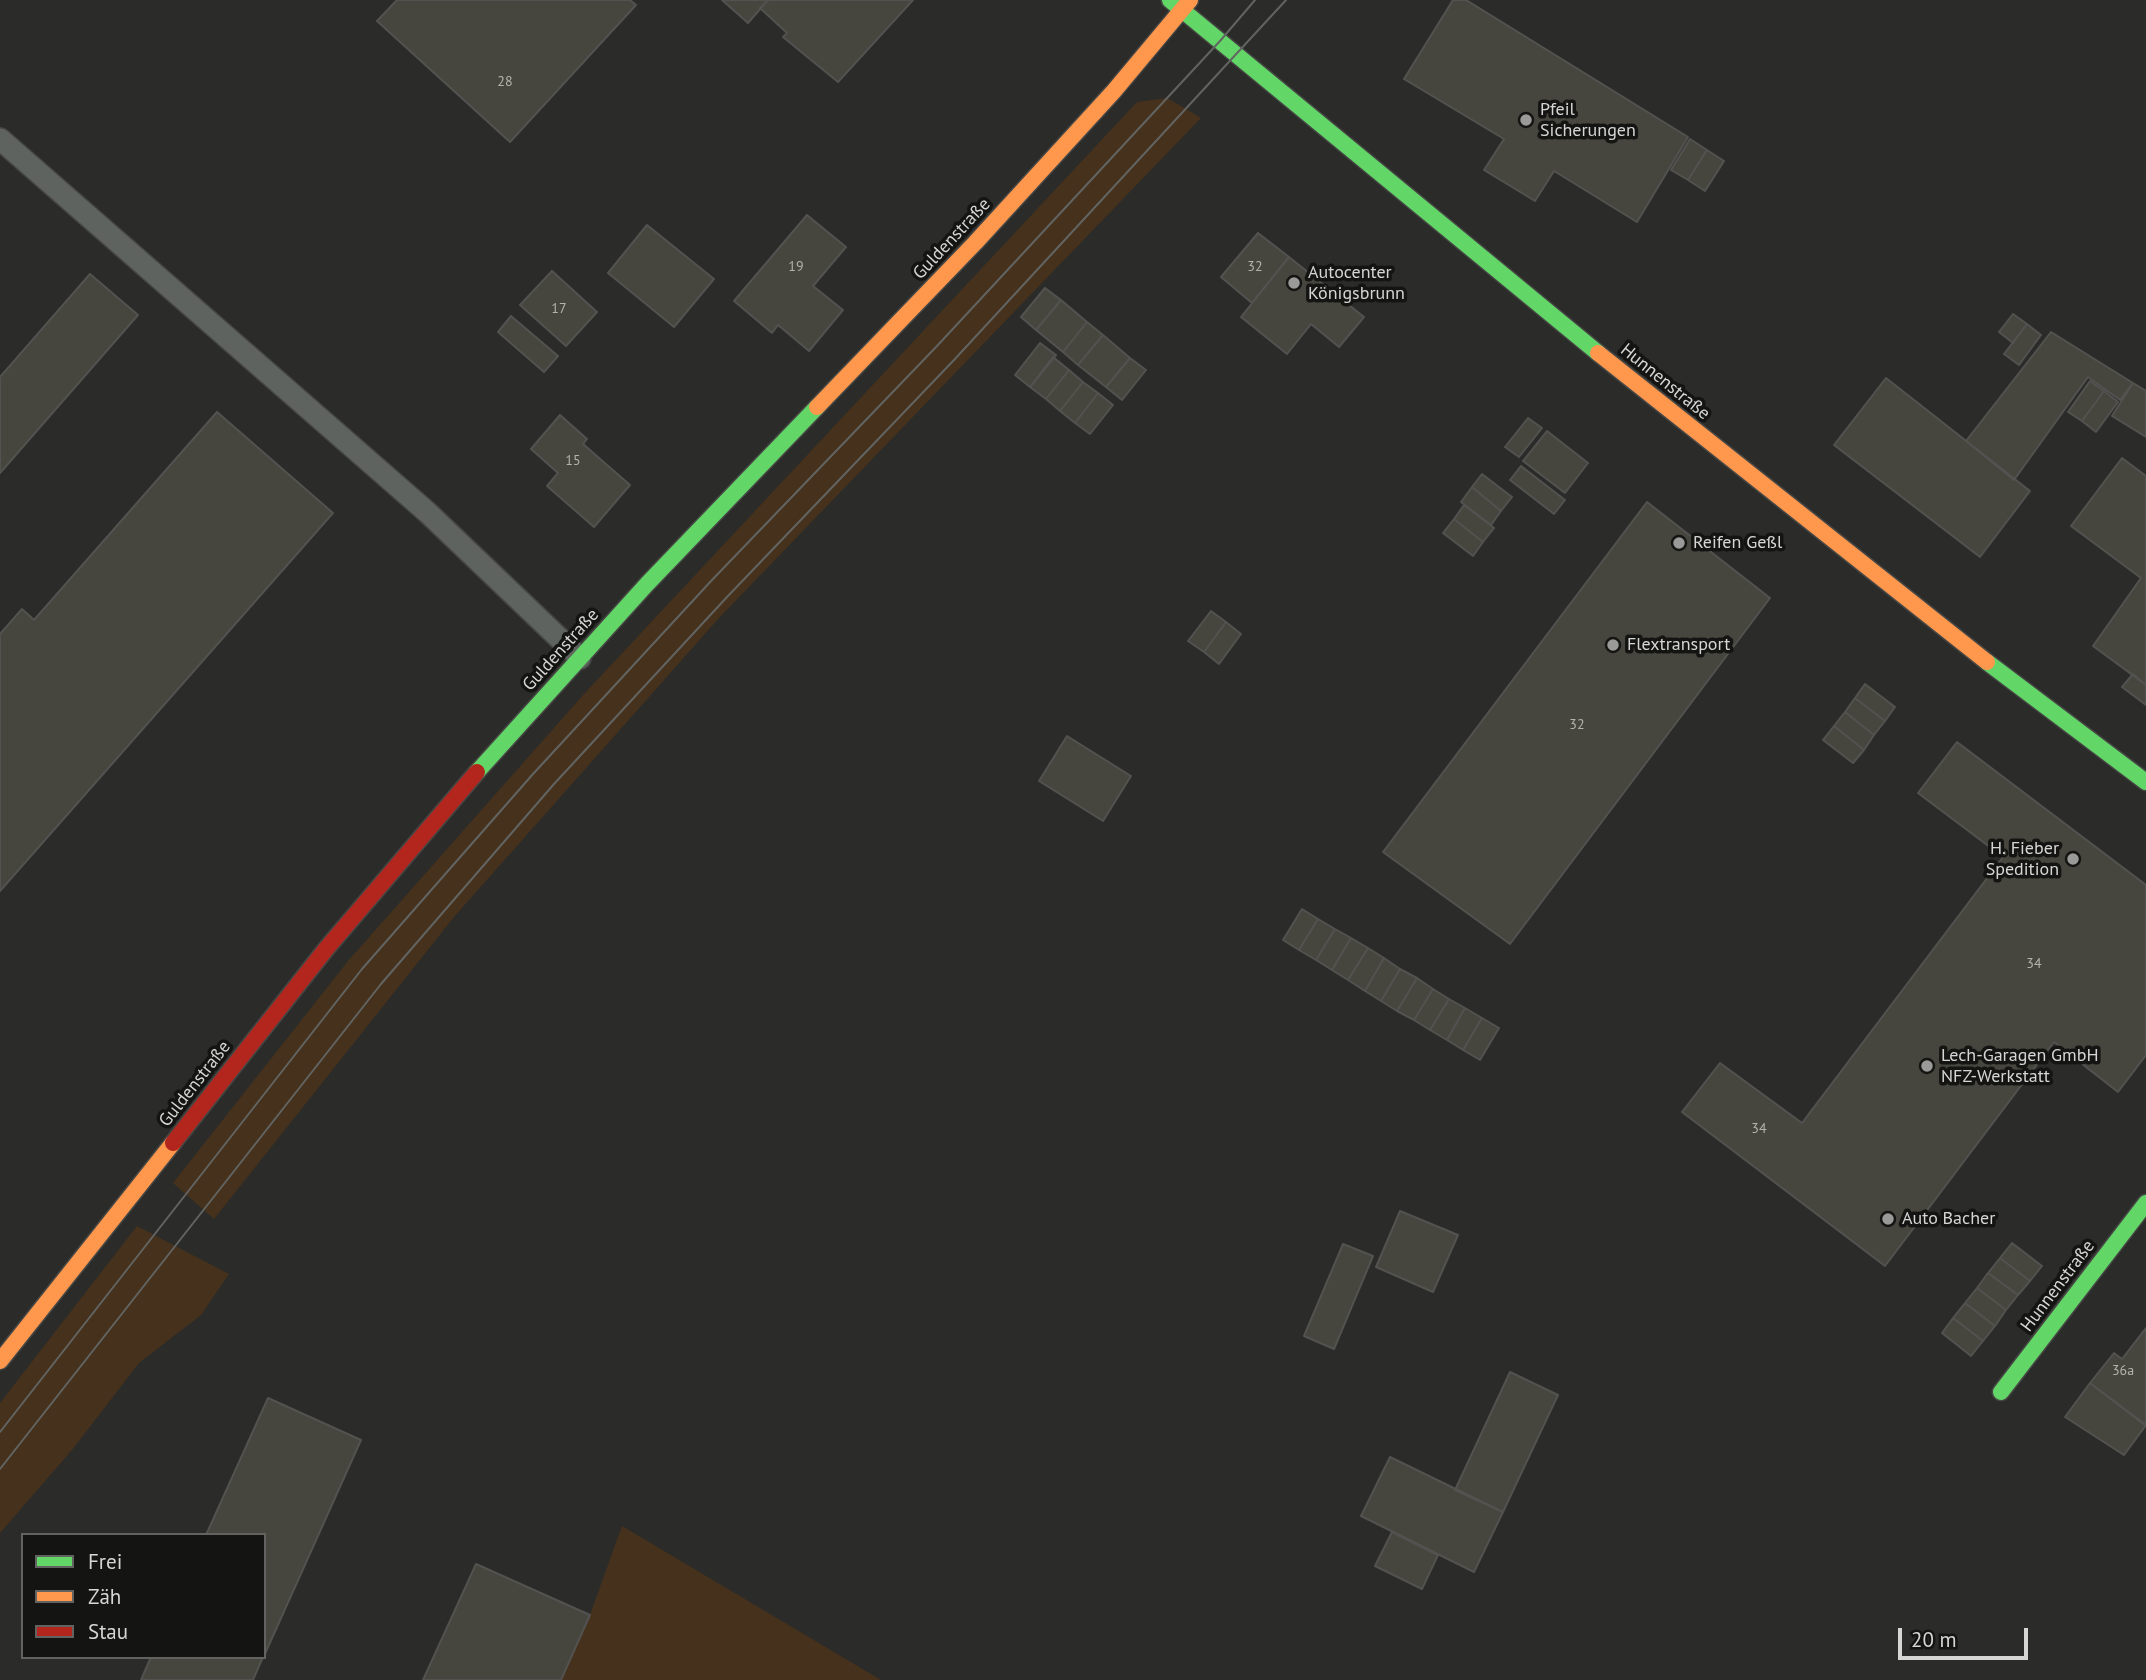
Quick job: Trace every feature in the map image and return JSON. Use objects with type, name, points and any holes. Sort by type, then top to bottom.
[{"type":"street","name":"Guldenstraße","points":[[0,1360],[326,949],[484,764],[647,584],[984,233],[1114,91],[1181,3]]},
{"type":"street","name":"Hunnenstraße","points":[[1181,3],[1595,351],[1998,670],[2146,782]]},
{"type":"street","name":"Hunnenstraße","points":[[2001,1392],[2146,1203]]},
{"type":"lane","points":[[0,139],[426,512],[580,658]]},
{"type":"shaded area","points":[[1167,98],[1201,118],[719,618],[454,917],[214,1219],[173,1183],[348,961],[584,694],[1137,102]]},
{"type":"shaded area","points":[[137,1226],[229,1274],[201,1315],[139,1363],[72,1450],[0,1533],[0,1403]]},
{"type":"shaded area","points":[[622,1526],[881,1680],[561,1680],[590,1615]]},
{"type":"building","points":[[397,0],[630,0],[636,5],[510,142],[377,21]]},
{"type":"building","points":[[722,0],[768,0],[748,23]]},
{"type":"building","points":[[768,0],[913,0],[838,82],[783,37],[787,33],[760,8]]},
{"type":"building","points":[[1453,0],[1466,0],[1688,137],[1637,222],[1554,171],[1535,201],[1484,170],[1504,139],[1404,79]]},
{"type":"building","points":[[1690,139],[1707,150],[1688,180],[1671,170]]},
{"type":"building","points":[[1707,150],[1724,161],[1705,191],[1688,180]]},
{"type":"building","points":[[807,215],[846,247],[813,286],[843,310],[809,351],[778,325],[772,333],[734,301]]},
{"type":"building","points":[[647,225],[714,279],[674,327],[608,273]]},
{"type":"building","points":[[1258,233],[1289,257],[1252,303],[1221,277]]},
{"type":"building","points":[[1289,257],[1364,317],[1339,347],[1311,324],[1287,354],[1241,317]]},
{"type":"building","points":[[552,271],[597,312],[566,346],[520,305]]},
{"type":"building","points":[[90,274],[138,315],[0,473],[0,377]]},
{"type":"building","points":[[1045,288],[1061,300],[1036,330],[1021,317]]},
{"type":"building","points":[[1061,300],[1087,322],[1063,352],[1036,330]]},
{"type":"building","points":[[2013,314],[2027,324],[2013,343],[1999,332]]},
{"type":"building","points":[[511,316],[558,356],[544,372],[498,332]]},
{"type":"building","points":[[1087,322],[1103,335],[1078,365],[1063,352]]},
{"type":"building","points":[[2027,324],[2041,335],[2019,365],[2004,354]]},
{"type":"building","points":[[2051,332],[2133,383],[2120,400],[2088,377],[2014,480],[1966,441]]},
{"type":"building","points":[[1103,335],[1130,358],[1106,387],[1078,365]]},
{"type":"building","points":[[1040,343],[1056,355],[1030,387],[1015,375]]},
{"type":"building","points":[[1053,357],[1069,370],[1046,399],[1030,387]]},
{"type":"building","points":[[1130,358],[1146,370],[1122,400],[1106,387]]},
{"type":"building","points":[[1069,370],[1083,382],[1060,411],[1046,399]]},
{"type":"building","points":[[1886,378],[2030,491],[1980,557],[1834,445]]},
{"type":"building","points":[[2090,381],[2104,391],[2082,421],[2068,412]]},
{"type":"building","points":[[1083,382],[1098,393],[1075,423],[1060,411]]},
{"type":"building","points":[[2133,383],[2146,391],[2146,437],[2112,416]]},
{"type":"building","points":[[2104,391],[2118,402],[2096,432],[2082,421]]},
{"type":"building","points":[[1098,393],[1113,405],[1090,434],[1075,423]]},
{"type":"building","points":[[217,412],[333,513],[0,891],[0,634],[22,609],[34,620]]},
{"type":"building","points":[[560,415],[587,439],[583,444],[630,485],[594,527],[547,486],[558,473],[531,449]]},
{"type":"building","points":[[1528,418],[1542,428],[1519,457],[1505,447]]},
{"type":"building","points":[[1547,431],[1588,463],[1565,493],[1523,461]]},
{"type":"building","points":[[2122,458],[2146,476],[2146,685],[2093,646],[2141,578],[2071,526]]},
{"type":"building","points":[[1521,466],[1565,500],[1554,514],[1510,480]]},
{"type":"building","points":[[1482,474],[1512,497],[1501,511],[1472,487]]},
{"type":"building","points":[[1472,487],[1501,511],[1491,525],[1461,502]]},
{"type":"building","points":[[1647,502],[1770,598],[1510,944],[1383,852]]},
{"type":"building","points":[[1464,505],[1494,528],[1483,542],[1454,519]]},
{"type":"building","points":[[1454,519],[1483,542],[1473,556],[1443,533]]},
{"type":"building","points":[[1211,611],[1226,622],[1204,652],[1188,641]]},
{"type":"building","points":[[1226,622],[1241,634],[1219,664],[1204,652]]},
{"type":"building","points":[[2133,674],[2146,685],[2146,705],[2122,687]]},
{"type":"building","points":[[1865,684],[1895,707],[1885,721],[1855,698]]},
{"type":"building","points":[[1855,698],[1885,721],[1874,735],[1845,712]]},
{"type":"building","points":[[1845,712],[1874,735],[1864,750],[1834,726]]},
{"type":"building","points":[[1834,726],[1864,750],[1853,763],[1823,740]]},
{"type":"building","points":[[1067,736],[1131,776],[1103,821],[1039,781]]},
{"type":"building","points":[[1957,742],[2146,885],[2146,1055],[2118,1092],[2054,1042],[1885,1266],[1682,1112],[1720,1063],[1802,1123],[2003,857],[1918,793]]},
{"type":"building","points":[[1302,909],[1318,919],[1299,950],[1283,940]]},
{"type":"building","points":[[1318,919],[1335,929],[1316,960],[1299,950]]},
{"type":"building","points":[[1335,929],[1351,938],[1332,970],[1316,960]]},
{"type":"building","points":[[1351,938],[1368,948],[1348,980],[1332,970]]},
{"type":"building","points":[[1368,948],[1384,958],[1365,991],[1348,980]]},
{"type":"building","points":[[1384,958],[1400,969],[1381,1001],[1365,991]]},
{"type":"building","points":[[1400,969],[1417,978],[1397,1011],[1381,1001]]},
{"type":"building","points":[[1417,978],[1433,989],[1414,1020],[1397,1011]]},
{"type":"building","points":[[1433,989],[1449,999],[1430,1030],[1414,1020]]},
{"type":"building","points":[[1449,999],[1465,1008],[1447,1040],[1430,1030]]},
{"type":"building","points":[[1465,1008],[1482,1018],[1463,1050],[1447,1040]]},
{"type":"building","points":[[1482,1018],[1499,1028],[1480,1060],[1463,1050]]},
{"type":"building","points":[[1400,1211],[1458,1235],[1433,1292],[1376,1267]]},
{"type":"building","points":[[2012,1243],[2042,1266],[2030,1281],[2000,1258]]},
{"type":"building","points":[[1343,1244],[1373,1256],[1334,1349],[1304,1336]]},
{"type":"building","points":[[2000,1258],[2030,1281],[2018,1295],[1988,1273]]},
{"type":"building","points":[[1988,1273],[2018,1295],[2006,1310],[1977,1288]]},
{"type":"building","points":[[1977,1288],[2006,1310],[1995,1326],[1965,1303]]},
{"type":"building","points":[[1965,1303],[1995,1326],[1983,1341],[1953,1318]]},
{"type":"building","points":[[1953,1318],[1983,1341],[1971,1356],[1942,1333]]},
{"type":"building","points":[[2146,1328],[2146,1426],[2090,1383],[2114,1353],[2122,1359]]},
{"type":"building","points":[[1510,1372],[1558,1395],[1503,1512],[1455,1490]]},
{"type":"building","points":[[2090,1383],[2146,1425],[2124,1455],[2065,1417]]},
{"type":"building","points":[[268,1398],[361,1440],[266,1652],[266,1533],[207,1533]]},
{"type":"building","points":[[1390,1457],[1503,1512],[1474,1572],[1361,1516]]},
{"type":"building","points":[[1392,1532],[1438,1555],[1422,1589],[1375,1566]]},
{"type":"building","points":[[476,1564],[590,1615],[561,1680],[423,1680]]},
{"type":"building","points":[[150,1659],[262,1659],[253,1680],[141,1680]]},
{"type":"tram line","points":[[0,1432],[362,969],[533,774],[712,580],[937,346],[1255,0]]},
{"type":"tram line","points":[[0,1469],[381,984],[554,784],[727,597],[954,360],[1286,0]]},
{"type":"traffic: fast","points":[[1170,0],[1598,353]]},
{"type":"traffic: fast","points":[[477,772],[647,584],[817,407]]},
{"type":"traffic: fast","points":[[1987,662],[2146,782]]},
{"type":"traffic: fast","points":[[2001,1392],[2146,1203]]},
{"type":"traffic: slow","points":[[817,407],[975,243],[1114,91],[1190,0]]},
{"type":"traffic: slow","points":[[1598,353],[1987,662]]},
{"type":"traffic: slow","points":[[0,1361],[173,1143]]},
{"type":"traffic: jam","points":[[173,1143],[326,949],[477,772]]},
{"type":"place","name":"Pfeil Sicherungen","points":[[1526,120]]},
{"type":"place","name":"Autocenter Königsbrunn","points":[[1294,283]]},
{"type":"place","name":"Reifen Geßl","points":[[1679,543]]},
{"type":"place","name":"Flextransport","points":[[1613,645]]},
{"type":"place","name":"H. Fieber Spedition","points":[[2073,859]]},
{"type":"place","name":"Lech-Garagen GmbH NFZ-Werkstatt","points":[[1927,1066]]},
{"type":"place","name":"Auto Bacher","points":[[1888,1219]]}]
